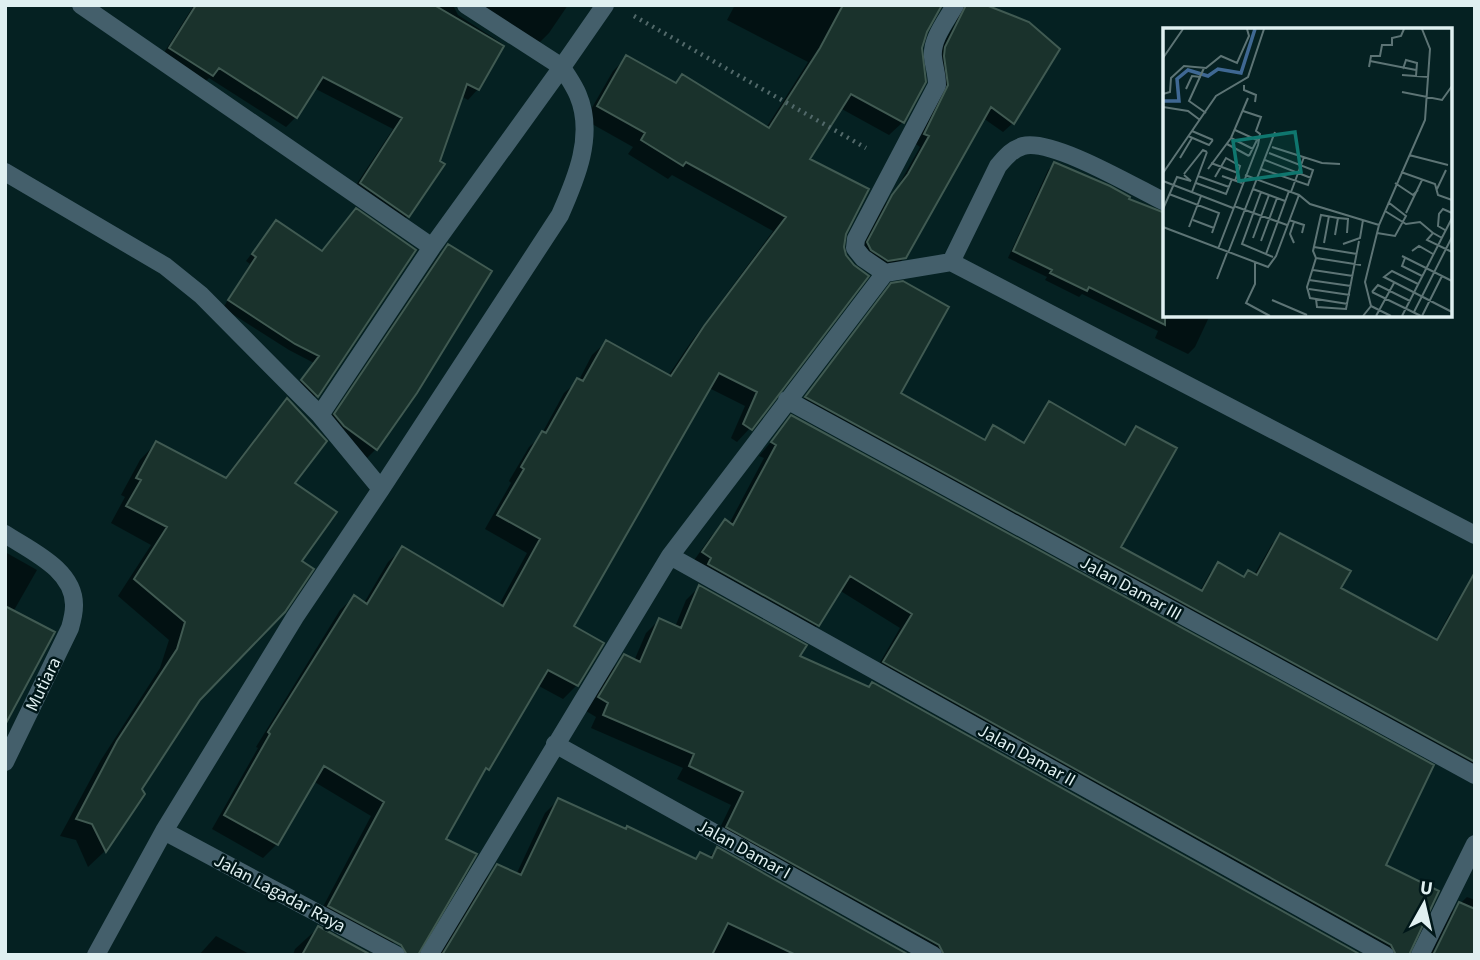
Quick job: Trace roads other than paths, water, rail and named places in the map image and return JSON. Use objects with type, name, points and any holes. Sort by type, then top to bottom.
[{"type":"street","points":[[81,5],[432,247]]},
{"type":"street","points":[[96,955],[164,831],[295,617],[560,215],[573,187],[583,155],[583,123],[579,97],[562,67],[466,5]]},
{"type":"street","points":[[320,415],[432,247],[605,5]]},
{"type":"street","points":[[885,273],[863,258],[855,248],[856,239],[937,85],[933,55],[935,40],[955,5]]},
{"type":"street","points":[[951,262],[998,166],[1009,153],[1024,146],[1042,146],[1061,151],[1163,201]]},
{"type":"street","points":[[5,172],[165,265],[231,324],[320,415],[381,489]]},
{"type":"street","points":[[429,955],[670,556],[885,273],[951,262],[1475,535]]},
{"type":"street","name":"Jalan Damar III","points":[[788,400],[1475,775]]},
{"type":"street","name":"Mutiara","points":[[5,534],[57,568],[69,584],[75,604],[70,628],[5,762]]},
{"type":"street","name":"Jalan Damar II","points":[[670,556],[1385,955]]},
{"type":"street","name":"Jalan Damar I","points":[[555,744],[933,955]]},
{"type":"street","name":"Jalan Lagadar Raya","points":[[164,831],[396,955]]},
{"type":"street","points":[[1420,955],[1475,844]]}]
